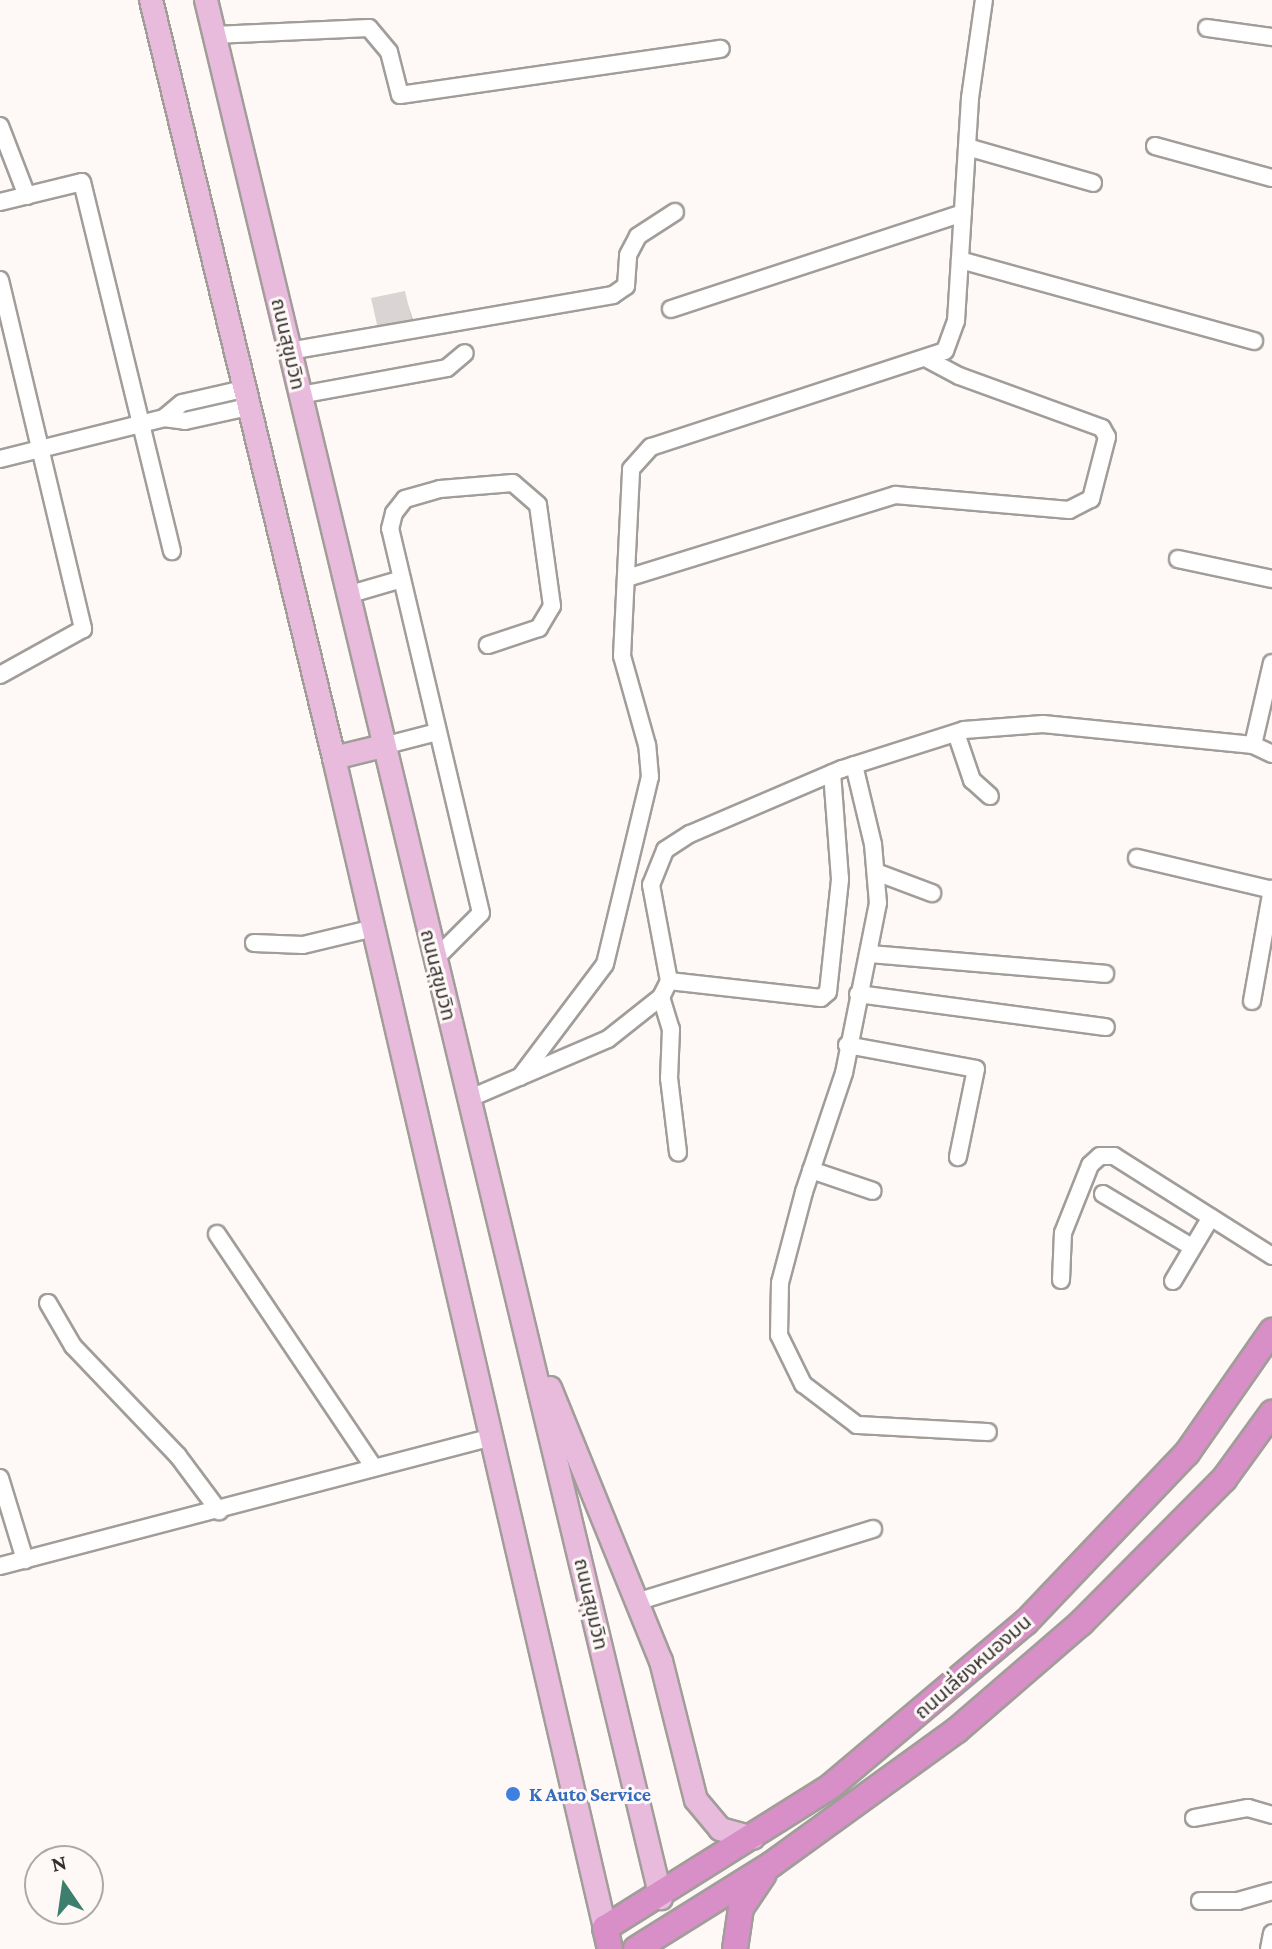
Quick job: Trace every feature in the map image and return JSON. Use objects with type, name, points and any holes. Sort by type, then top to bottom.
[{"type":"highway","name":"ถนนเลี่ยงหนองมน","points":[[608,1939],[661,1898],[831,1786],[1026,1622],[1187,1453],[1272,1331]]},
{"type":"highway","name":"ถนนเลี่ยงหนองมน","points":[[636,1949],[670,1941],[957,1730],[1081,1623],[1224,1479],[1272,1413]]},
{"type":"highway","points":[[735,1949],[741,1908],[772,1864]]},
{"type":"highway","name":"ถนนสุขุมวิท","points":[[661,1898],[670,1941]]},
{"type":"main road","points":[[151,0],[334,758],[608,1939]]},
{"type":"main road","name":"ถนนสุขุมวิท","points":[[206,0],[661,1898]]},
{"type":"main road","points":[[334,758],[383,746]]},
{"type":"main road","points":[[527,1335],[661,1661],[703,1815],[720,1829],[753,1838]]},
{"type":"street","points":[[520,1077],[605,964],[650,777],[647,745],[622,656],[631,469],[651,447],[929,360],[945,351],[952,340],[967,147],[984,0]]},
{"type":"street","points":[[214,35],[369,28],[389,52],[400,95],[721,49]]},
{"type":"street","points":[[1207,28],[1272,37]]},
{"type":"street","points":[[0,126],[27,196]]},
{"type":"street","points":[[1155,146],[1272,178]]},
{"type":"street","points":[[967,147],[1093,183]]},
{"type":"street","points":[[0,202],[82,182],[172,551]]},
{"type":"street","points":[[289,351],[613,295],[626,286],[628,255],[638,236],[675,212]]},
{"type":"street","points":[[671,309],[963,213]]},
{"type":"street","points":[[960,260],[1254,341]]},
{"type":"street","points":[[0,280],[83,629],[0,675]]},
{"type":"street","points":[[300,395],[447,368],[465,353]]},
{"type":"street","points":[[627,578],[895,495],[1069,510],[1091,499],[1107,437],[1102,428],[959,376],[929,360]]},
{"type":"street","points":[[0,459],[164,418],[185,421],[246,398]]},
{"type":"street","points":[[434,960],[481,913],[390,529],[394,513],[405,499],[440,489],[513,483],[526,490],[538,505],[552,606],[539,628],[488,645]]},
{"type":"street","points":[[1178,559],[1272,579]]},
{"type":"street","points":[[347,595],[402,579]]},
{"type":"street","points":[[1253,745],[1272,663]]},
{"type":"street","points":[[468,1099],[608,1039],[661,997],[669,981],[651,885],[665,850],[690,834],[832,773],[956,733],[1043,724],[1253,745],[1272,754]]},
{"type":"street","points":[[383,746],[437,732]]},
{"type":"street","points":[[956,733],[972,780],[990,796]]},
{"type":"street","points":[[854,765],[876,872],[878,903],[847,1045],[844,1073],[811,1170],[780,1283],[779,1335],[803,1384],[857,1425],[988,1432]]},
{"type":"street","points":[[669,981],[821,998],[828,992],[840,879],[832,773]]},
{"type":"street","points":[[1137,858],[1272,890],[1252,1001]]},
{"type":"street","points":[[876,872],[932,893]]},
{"type":"street","points":[[254,943],[303,945],[374,928]]},
{"type":"street","points":[[869,954],[1105,974]]},
{"type":"street","points":[[858,994],[1106,1027]]},
{"type":"street","points":[[661,997],[671,1029],[670,1092],[678,1152]]},
{"type":"street","points":[[847,1045],[976,1069],[958,1157]]},
{"type":"street","points":[[1061,1280],[1063,1233],[1090,1165],[1100,1156],[1114,1156],[1272,1256]]},
{"type":"street","points":[[811,1170],[873,1191]]},
{"type":"street","points":[[1103,1194],[1192,1247]]},
{"type":"street","points":[[1173,1281],[1211,1217]]},
{"type":"street","points":[[217,1234],[373,1466]]},
{"type":"street","points":[[48,1303],[73,1346],[178,1456],[219,1511]]},
{"type":"street","points":[[0,1566],[492,1437]]},
{"type":"street","points":[[0,1478],[25,1560]]},
{"type":"street","points":[[636,1602],[873,1529]]},
{"type":"street","points":[[1194,1818],[1248,1808],[1272,1815]]},
{"type":"street","points":[[1200,1901],[1238,1901],[1272,1891]]},
{"type":"street","points":[[1269,1949],[1272,1933]]},
{"type":"building","points":[[405,291],[412,322],[378,329],[371,298]]},
{"type":"place","name":"K Auto Service","points":[[513,1794]]}]
